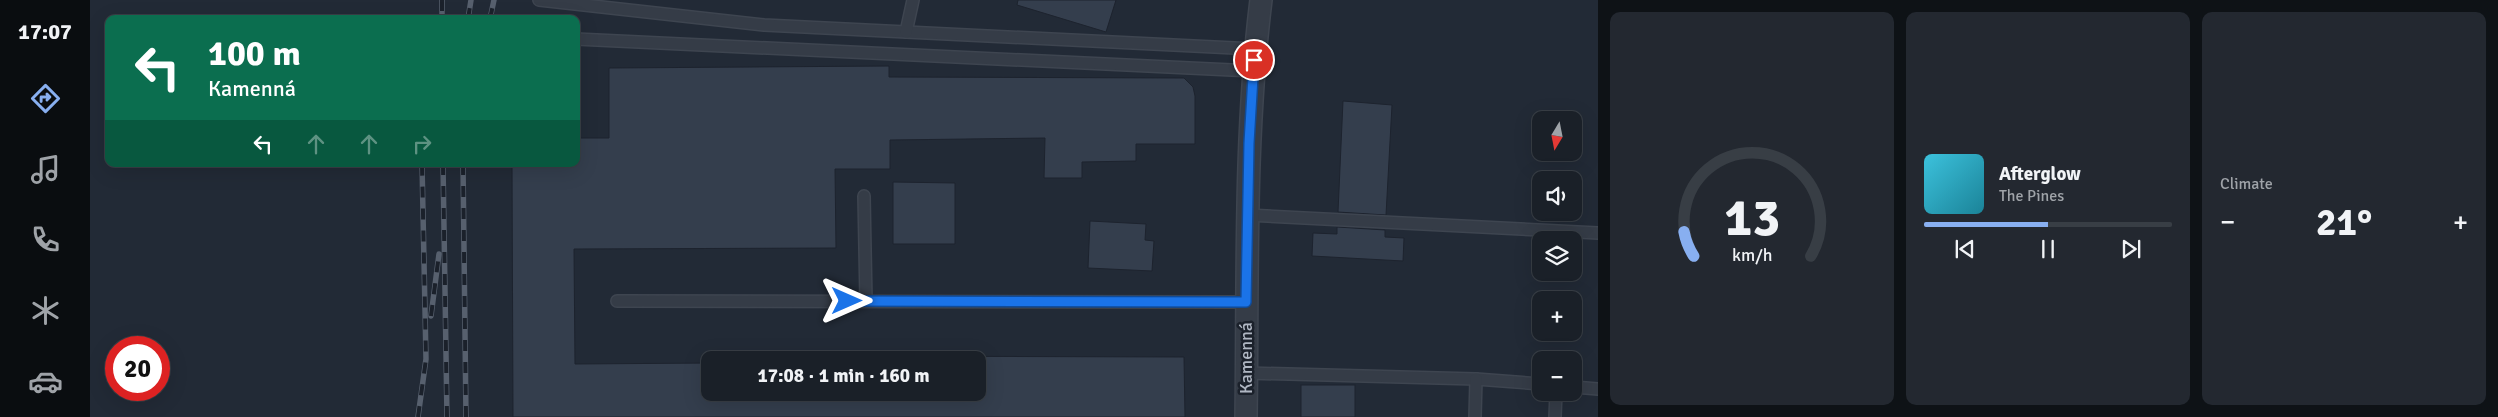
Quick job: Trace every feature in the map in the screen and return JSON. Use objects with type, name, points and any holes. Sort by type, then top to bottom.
[{"type":"street","name":"Kamenná","points":[[1246,417],[1247,215],[1253,71],[1261,0]]},
{"type":"lane","points":[[539,0],[764,25],[1255,49]]},
{"type":"lane","points":[[906,32],[913,0]]},
{"type":"lane","points":[[580,39],[1253,71]]},
{"type":"lane","points":[[864,196],[866,301]]},
{"type":"lane","points":[[1247,215],[1598,233]]},
{"type":"lane","points":[[617,300],[1246,302]]},
{"type":"lane","points":[[1247,373],[1476,378],[1532,383]]},
{"type":"lane","points":[[1475,417],[1476,378]]},
{"type":"lane","points":[[1582,387],[1598,389]]},
{"type":"lane","points":[[1555,417],[1556,401]]},
{"type":"building","points":[[1018,0],[1116,0],[1106,32],[1017,5]]},
{"type":"building","points":[[889,66],[889,77],[1184,78],[1193,87],[1195,96],[1195,144],[1136,144],[1136,161],[1082,162],[1082,178],[1044,178],[1045,138],[890,140],[890,169],[835,169],[836,248],[574,249],[575,364],[701,363],[701,401],[986,401],[986,356],[1184,357],[1185,417],[513,417],[512,167],[580,167],[580,138],[609,138],[609,68]]},
{"type":"building","points":[[1343,101],[1392,105],[1386,215],[1338,212]]},
{"type":"building","points":[[893,182],[955,183],[955,244],[893,244]]},
{"type":"building","points":[[1090,221],[1146,224],[1145,240],[1154,241],[1152,271],[1088,268]]},
{"type":"building","points":[[1337,227],[1385,230],[1385,237],[1404,238],[1403,261],[1312,256],[1313,233],[1337,234]]},
{"type":"building","points":[[1301,385],[1355,385],[1355,417],[1301,417]]},
{"type":"railway","points":[[442,0],[442,15]]},
{"type":"railway","points":[[469,15],[471,0]]},
{"type":"railway","points":[[491,15],[494,0]]},
{"type":"railway","points":[[418,417],[426,359],[422,167]]},
{"type":"railway","points":[[443,167],[447,417]]},
{"type":"railway","points":[[463,167],[466,417]]},
{"type":"railway","points":[[431,316],[439,254]]},
{"type":"route","points":[[847,301],[1246,302],[1249,143],[1254,60]]}]
